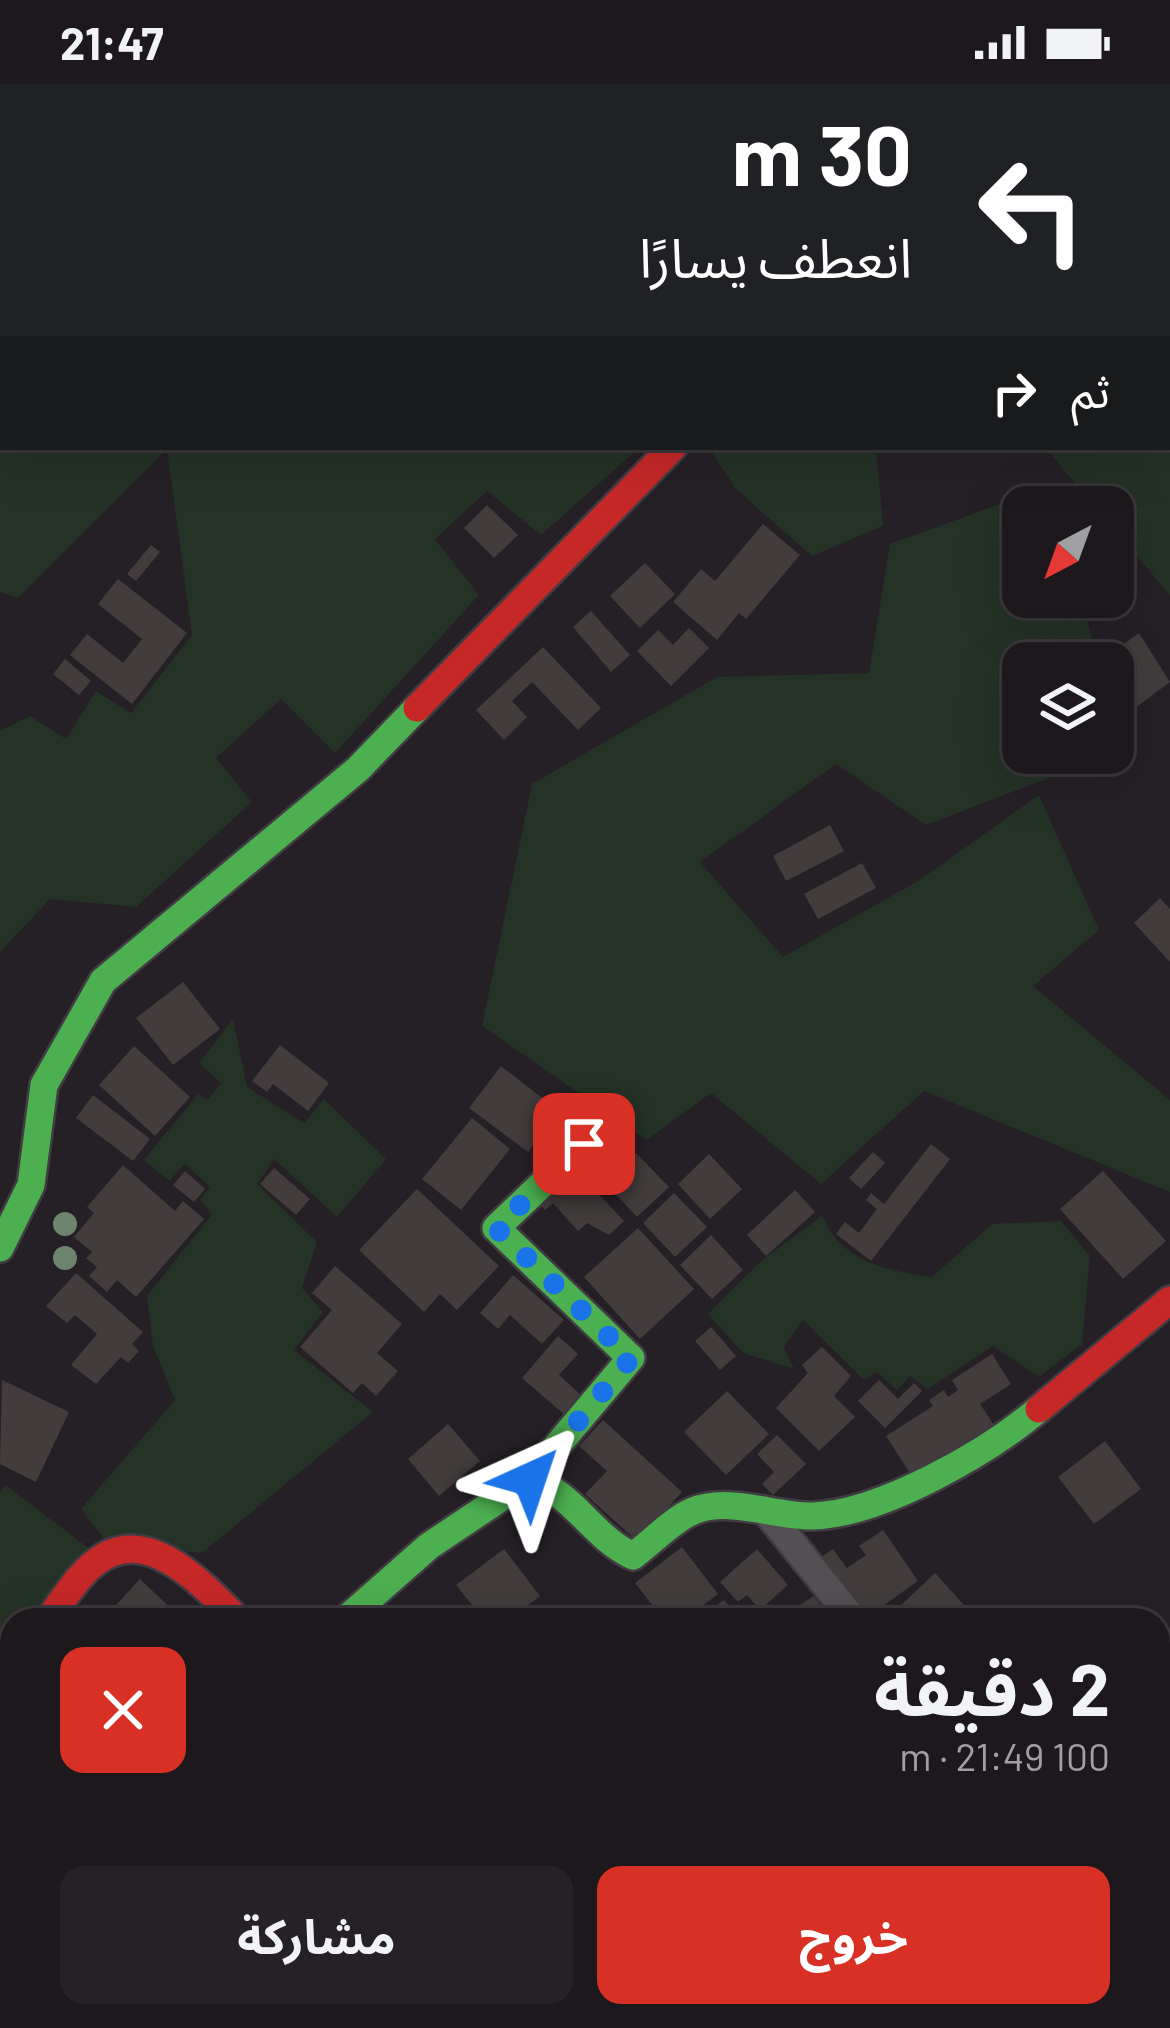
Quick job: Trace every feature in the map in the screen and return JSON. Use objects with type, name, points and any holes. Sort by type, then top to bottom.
[{"type":"street","points":[[0,1248],[32,1185],[44,1085],[104,981],[358,769],[670,450]]},
{"type":"street","points":[[358,1608],[429,1546],[530,1479],[631,1358],[496,1228],[584,1144]]},
{"type":"street","points":[[530,1479],[546,1481],[612,1549],[633,1556],[693,1511],[730,1507],[769,1515],[816,1516],[893,1495],[1008,1435],[1170,1300]]},
{"type":"street","points":[[769,1515],[844,1608]]},
{"type":"street","points":[[58,1608],[103,1557],[126,1552],[160,1556],[192,1573],[226,1608]]},
{"type":"green space","points":[[0,450],[166,450],[18,598],[0,592]]},
{"type":"green space","points":[[167,450],[637,450],[541,535],[487,491],[435,539],[479,595],[335,753],[281,699],[216,758],[252,802],[136,907],[50,899],[0,952],[0,731],[30,716],[66,739],[96,691],[131,713],[192,635]]},
{"type":"green space","points":[[710,450],[876,450],[883,526],[812,556],[736,489]]},
{"type":"green space","points":[[1048,450],[1170,450],[1170,595],[1134,553],[1134,486],[1078,486]]},
{"type":"green space","points":[[1002,503],[1002,618],[1087,618],[1092,642],[1002,642],[1002,774],[1059,774],[926,825],[836,764],[700,862],[783,957],[918,881],[1039,795],[1099,930],[1033,986],[1170,1100],[1170,1192],[924,1091],[821,1184],[711,1093],[647,1140],[482,1026],[532,784],[717,677],[869,673],[890,544]]},
{"type":"green space","points":[[233,1019],[247,1087],[304,1123],[324,1099],[386,1159],[337,1217],[274,1159],[257,1184],[317,1242],[302,1288],[323,1312],[294,1350],[373,1412],[202,1553],[108,1544],[81,1509],[175,1400],[153,1346],[147,1296],[212,1214],[200,1200],[210,1187],[185,1164],[169,1181],[144,1160],[198,1094],[207,1100],[221,1083],[199,1063]]},
{"type":"green space","points":[[822,1216],[854,1254],[882,1267],[932,1277],[992,1224],[1061,1221],[1090,1256],[1082,1344],[1039,1377],[993,1346],[928,1389],[910,1376],[897,1390],[877,1372],[864,1380],[803,1320],[784,1347],[794,1369],[743,1353],[708,1314],[762,1260]]},
{"type":"green space","points":[[5,1485],[95,1553],[46,1608],[0,1608],[0,1492]]},
{"type":"building","points":[[487,505],[518,535],[494,558],[464,528]]},
{"type":"building","points":[[763,524],[800,555],[746,619],[739,613],[717,640],[673,602],[701,569],[715,581]]},
{"type":"building","points":[[151,545],[160,552],[136,581],[127,574]]},
{"type":"building","points":[[645,563],[675,594],[640,628],[610,596]]},
{"type":"building","points":[[118,579],[187,633],[132,704],[70,655],[87,634],[123,663],[142,639],[98,604]]},
{"type":"building","points":[[591,611],[630,655],[611,672],[573,627]]},
{"type":"building","points":[[689,628],[709,648],[671,686],[637,651],[658,630],[673,645]]},
{"type":"building","points":[[1139,633],[1170,682],[1135,708],[1134,642],[1127,642]]},
{"type":"building","points":[[543,647],[601,708],[578,730],[532,682],[512,701],[527,717],[504,740],[476,710]]},
{"type":"building","points":[[65,659],[91,681],[79,695],[53,674]]},
{"type":"building","points":[[830,825],[844,851],[786,881],[773,856]]},
{"type":"building","points":[[862,863],[876,888],[818,919],[804,894]]},
{"type":"building","points":[[1160,898],[1170,909],[1170,962],[1134,923]]},
{"type":"building","points":[[183,982],[220,1029],[173,1065],[136,1018]]},
{"type":"building","points":[[280,1045],[329,1083],[308,1111],[273,1084],[267,1092],[252,1081]]},
{"type":"building","points":[[134,1046],[190,1097],[155,1136],[99,1085]]},
{"type":"building","points":[[501,1066],[559,1111],[528,1152],[469,1108]]},
{"type":"building","points":[[93,1095],[150,1139],[133,1161],[76,1118]]},
{"type":"building","points":[[472,1118],[510,1149],[461,1210],[422,1179]]},
{"type":"building","points":[[931,1144],[950,1159],[871,1261],[836,1234],[845,1222],[859,1233],[877,1209],[866,1200],[871,1193],[884,1204]]},
{"type":"building","points":[[873,1152],[885,1163],[861,1189],[849,1178]]},
{"type":"building","points":[[636,1153],[669,1187],[637,1217],[605,1183]]},
{"type":"building","points":[[709,1154],[742,1189],[710,1219],[678,1184]]},
{"type":"building","points":[[123,1165],[175,1211],[183,1201],[204,1219],[136,1297],[117,1280],[107,1292],[89,1276],[97,1267],[86,1258],[92,1252],[74,1237],[94,1213],[87,1207]]},
{"type":"building","points":[[274,1168],[310,1199],[296,1215],[260,1184]]},
{"type":"building","points":[[574,1168],[624,1221],[609,1235],[587,1223],[578,1231],[553,1203],[545,1210],[538,1202]]},
{"type":"building","points":[[185,1171],[205,1189],[194,1202],[173,1185]]},
{"type":"building","points":[[1103,1171],[1166,1241],[1123,1279],[1060,1209]]},
{"type":"building","points":[[417,1189],[499,1266],[457,1310],[440,1294],[424,1312],[359,1250]]},
{"type":"building","points":[[795,1190],[815,1212],[766,1256],[747,1235]]},
{"type":"building","points":[[674,1193],[707,1227],[675,1257],[643,1223]]},
{"type":"building","points":[[638,1228],[694,1289],[640,1339],[584,1277]]},
{"type":"building","points":[[711,1235],[743,1270],[712,1299],[680,1265]]},
{"type":"building","points":[[335,1266],[402,1324],[377,1353],[398,1371],[376,1396],[362,1383],[353,1393],[300,1347],[332,1310],[312,1293]]},
{"type":"building","points":[[76,1273],[143,1332],[132,1344],[139,1351],[128,1363],[121,1357],[96,1384],[71,1365],[97,1334],[75,1315],[67,1323],[46,1306]]},
{"type":"building","points":[[513,1275],[564,1320],[542,1344],[510,1315],[498,1329],[480,1313]]},
{"type":"building","points":[[711,1327],[736,1356],[720,1370],[695,1341]]},
{"type":"building","points":[[558,1336],[578,1354],[559,1375],[583,1397],[566,1416],[522,1378]]},
{"type":"building","points":[[822,1347],[851,1376],[834,1396],[855,1417],[819,1451],[776,1408],[808,1373],[802,1365]]},
{"type":"building","points":[[992,1354],[1011,1384],[980,1404],[996,1428],[915,1481],[886,1436],[933,1406],[929,1400],[944,1390],[948,1397],[958,1390],[952,1380]]},
{"type":"building","points":[[2,1380],[69,1412],[36,1482],[0,1464]]},
{"type":"building","points":[[879,1380],[898,1399],[914,1383],[922,1391],[885,1428],[858,1401]]},
{"type":"building","points":[[727,1391],[769,1434],[726,1475],[684,1432]]},
{"type":"building","points":[[603,1420],[682,1492],[637,1541],[585,1494],[607,1471],[579,1446]]},
{"type":"building","points":[[448,1424],[480,1461],[439,1496],[408,1459]]},
{"type":"building","points":[[777,1435],[806,1464],[773,1495],[762,1484],[774,1472],[757,1454]]},
{"type":"building","points":[[1105,1441],[1141,1489],[1094,1524],[1058,1477]]},
{"type":"building","points":[[883,1530],[918,1581],[880,1608],[852,1608],[813,1563],[833,1549],[847,1568],[866,1555],[859,1546]]},
{"type":"building","points":[[682,1547],[718,1594],[700,1608],[655,1608],[635,1583]]},
{"type":"building","points":[[504,1549],[540,1596],[524,1608],[474,1608],[456,1585]]},
{"type":"building","points":[[757,1549],[788,1585],[758,1608],[747,1595],[738,1602],[720,1582]]},
{"type":"building","points":[[935,1573],[967,1608],[898,1608]]},
{"type":"building","points":[[140,1579],[171,1608],[113,1608]]},
{"type":"building","points":[[814,1596],[822,1608],[795,1608]]},
{"type":"traffic: fast","points":[[0,1248],[31,1185],[44,1085],[103,981],[358,769],[417,708]]},
{"type":"traffic: fast","points":[[529,1479],[631,1358],[496,1228],[584,1144]]},
{"type":"traffic: fast","points":[[359,1608],[429,1546],[529,1479],[558,1494],[633,1556],[677,1520],[707,1507],[813,1516],[840,1513],[901,1493],[992,1444],[1039,1409]]},
{"type":"traffic: jam","points":[[417,708],[670,450]]},
{"type":"traffic: jam","points":[[1039,1409],[1170,1300]]},
{"type":"traffic: jam","points":[[57,1608],[96,1562],[135,1549],[174,1563],[226,1608]]},
{"type":"route","points":[[530,1479],[631,1358],[496,1228],[584,1144]]}]
